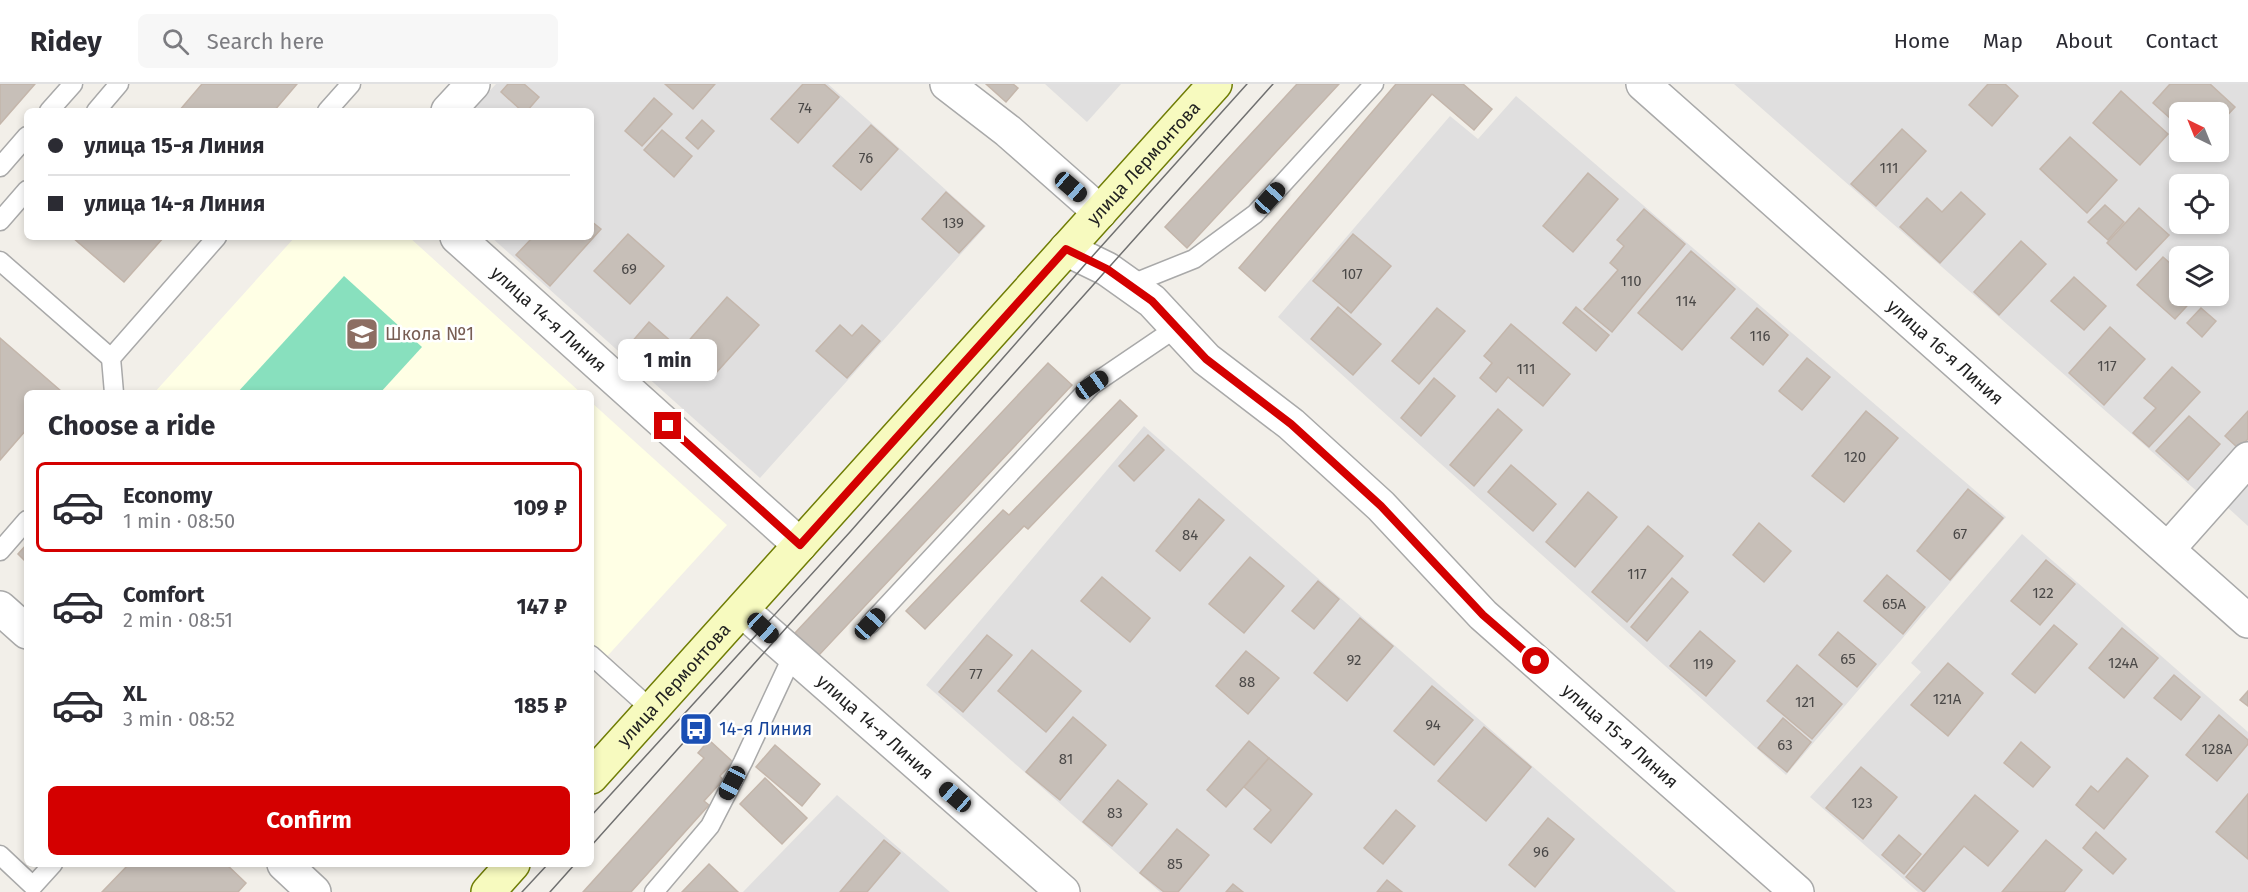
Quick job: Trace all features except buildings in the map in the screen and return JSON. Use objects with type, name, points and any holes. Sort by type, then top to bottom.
[{"type":"main road","name":"улица Лермонтова","points":[[594,774],[1215,84]]},
{"type":"main road","points":[[488,892],[510,867]]},
{"type":"street","points":[[451,108],[473,84]]},
{"type":"street","points":[[947,84],[1008,131],[1100,212]]},
{"type":"street","name":"улица 16-я Линия","points":[[1642,84],[2248,621]]},
{"type":"street","name":"улица 14-я Линия","points":[[460,240],[800,545]]},
{"type":"street","name":"улица 15-я Линия","points":[[1066,249],[1107,269],[1152,301],[1206,359],[1291,424],[1381,506],[1483,615],[1797,892]]},
{"type":"street","points":[[2168,549],[2248,459]]},
{"type":"street","points":[[0,608],[24,629]]},
{"type":"street","name":"улица 14-я Линия","points":[[742,610],[1063,892]]},
{"type":"street","points":[[287,867],[314,892]]},
{"type":"lane","points":[[52,108],[73,84]]},
{"type":"lane","points":[[99,108],[119,84]]},
{"type":"lane","points":[[330,108],[351,84]]},
{"type":"lane","points":[[1129,285],[1194,260],[1256,214],[1374,84]]},
{"type":"lane","points":[[0,167],[24,139]]},
{"type":"lane","points":[[0,221],[24,193]]},
{"type":"lane","points":[[111,358],[214,240]]},
{"type":"lane","points":[[0,261],[111,358],[114,390]]},
{"type":"lane","points":[[870,624],[1092,385],[1176,328]]},
{"type":"lane","points":[[0,551],[24,523]]},
{"type":"lane","points":[[654,892],[710,826],[793,655]]},
{"type":"lane","points":[[594,658],[652,710]]},
{"type":"lane","points":[[0,855],[33,886],[50,867]]},
{"type":"shaded area","points":[[496,84],[828,84],[986,226],[760,478],[494,240],[594,240],[594,108],[474,108]]},
{"type":"shaded area","points":[[1045,84],[1121,84],[1087,122]]},
{"type":"shaded area","points":[[1734,84],[2248,84],[2248,441],[2200,494]]},
{"type":"shaded area","points":[[1516,96],[2006,517],[1786,775],[1278,317],[1450,116],[1478,139]]},
{"type":"shaded area","name":"Школа №1","points":[[292,240],[412,240],[578,390],[157,390]]},
{"type":"shaded area","points":[[594,405],[727,525],[594,671]]},
{"type":"shaded area","points":[[1144,426],[1676,892],[1160,892],[926,685]]},
{"type":"shaded area","points":[[2248,478],[2248,526],[2225,505]]},
{"type":"shaded area","points":[[2022,534],[2248,732],[2248,892],[1918,892],[1810,797],[1921,672],[1911,663]]},
{"type":"shaded area","points":[[837,795],[950,892],[743,892]]},
{"type":"green space","points":[[344,276],[422,347],[383,390],[240,390]]},
{"type":"tram line","points":[[594,813],[850,532],[1247,84]]},
{"type":"tram line","points":[[594,843],[1273,84]]},
{"type":"tram line","points":[[522,892],[545,867]]},
{"type":"tram line","points":[[550,892],[572,867]]},
{"type":"place","name":"Школа №1","points":[[362,334]]},
{"type":"place","name":"14-я Линия","points":[[696,729]]},
{"type":"route","points":[[668,426],[800,545],[1066,249],[1107,269],[1152,301],[1206,359],[1291,424],[1381,506],[1483,615],[1536,661]]}]
